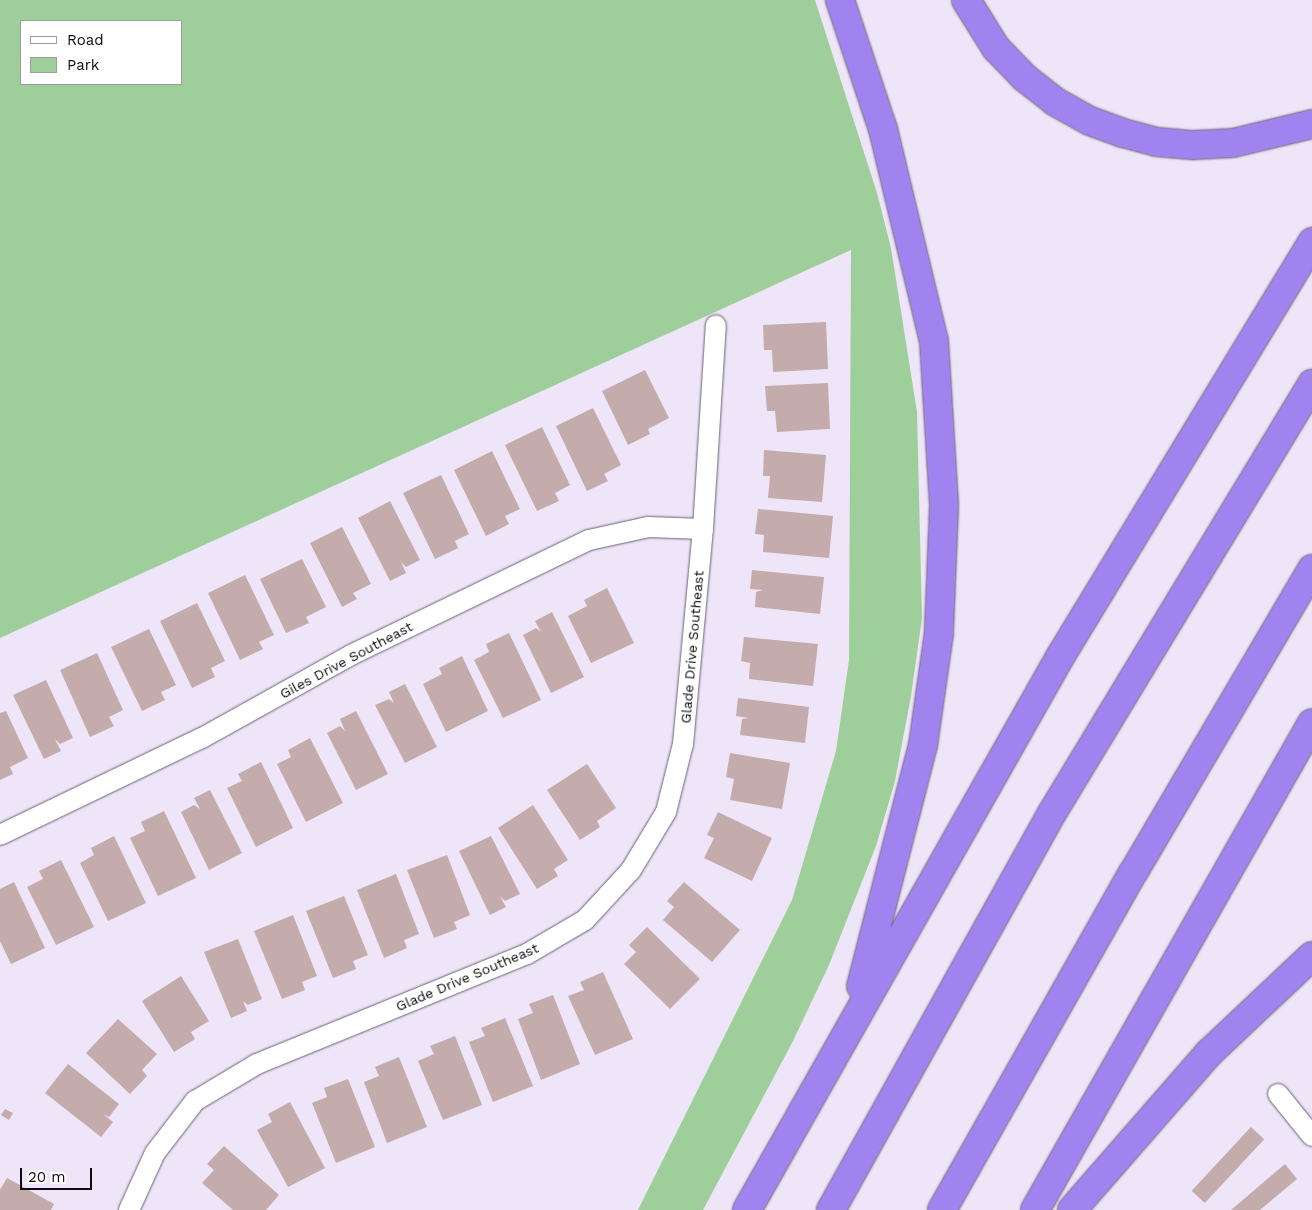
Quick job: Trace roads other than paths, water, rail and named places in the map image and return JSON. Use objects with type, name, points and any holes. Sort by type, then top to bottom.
[{"type":"highway","points":[[840,0],[883,129],[934,341],[944,506],[939,633],[923,745],[850,1026]]},
{"type":"highway","points":[[966,0],[996,48],[1025,78],[1054,101],[1090,121],[1115,130],[1157,142],[1194,145],[1233,143],[1312,124]]},
{"type":"highway","points":[[747,1210],[1060,657],[1312,242]]},
{"type":"highway","points":[[831,1210],[1052,813],[1312,384]]},
{"type":"highway","points":[[942,1210],[1138,864],[1312,570]]},
{"type":"highway","points":[[1035,1210],[1312,723]]},
{"type":"highway","points":[[1072,1210],[1208,1054],[1312,956]]},
{"type":"street","name":"Glade Drive Southeast","points":[[129,1210],[155,1152],[195,1101],[257,1064],[527,954],[585,920],[631,870],[666,812],[683,744],[703,529],[716,325]]},
{"type":"street","name":"Giles Drive Southeast","points":[[0,835],[202,738],[351,655],[589,540],[648,527],[703,529]]},
{"type":"street","points":[[1278,1094],[1312,1136]]}]
